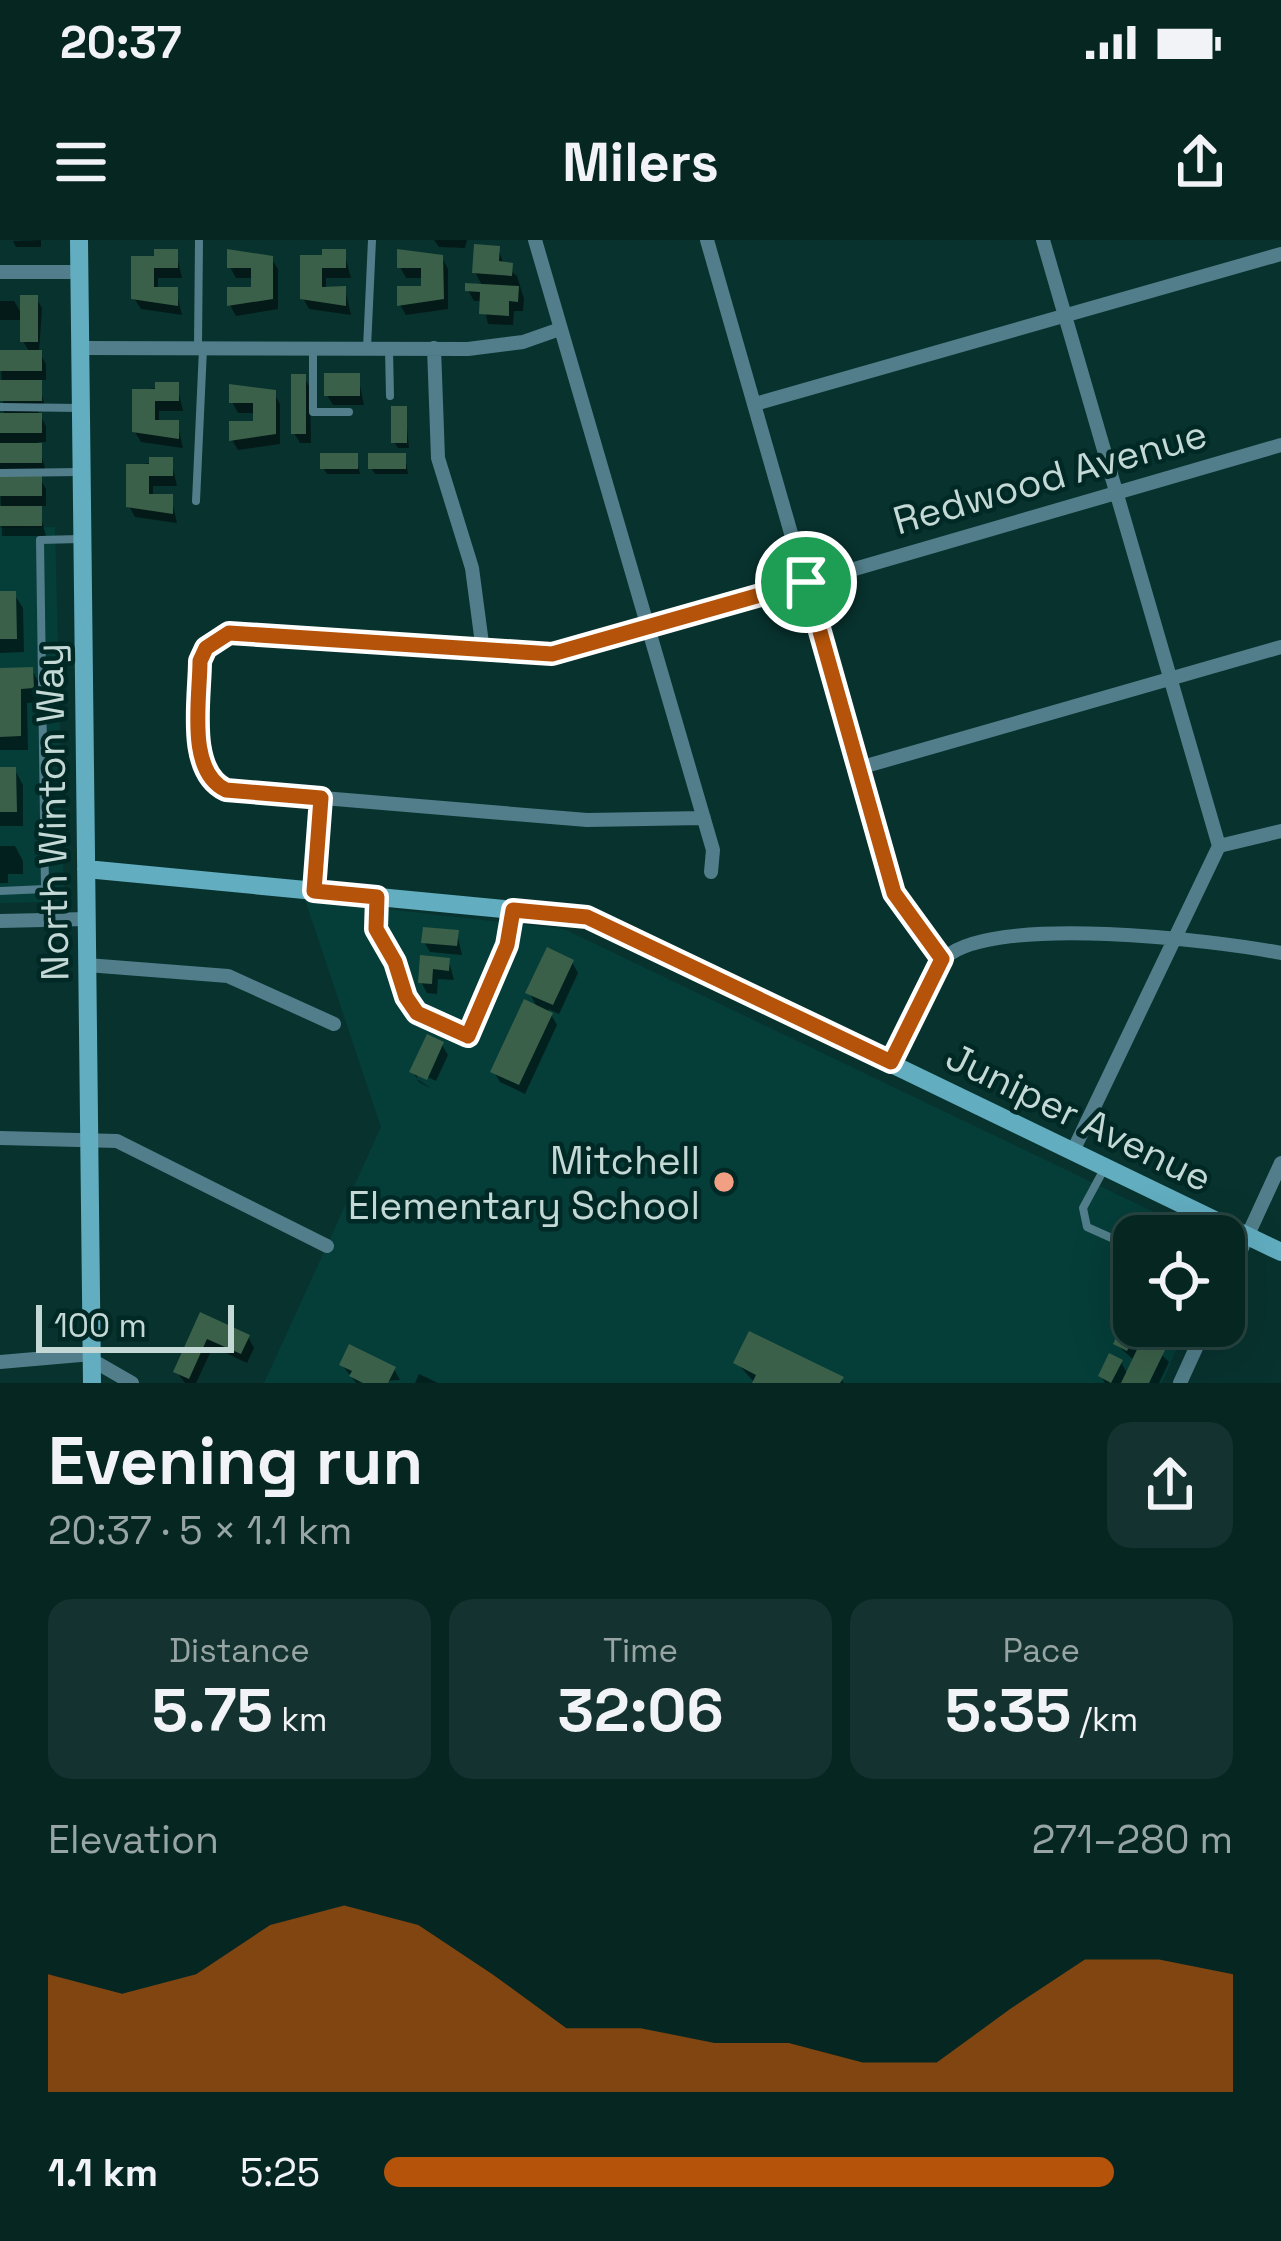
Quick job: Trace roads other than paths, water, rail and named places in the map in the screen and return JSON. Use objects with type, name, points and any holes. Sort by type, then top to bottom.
[{"type":"street","name":"North Winton Way","points":[[80,240],[92,1383]]},
{"type":"street","points":[[536,240],[652,628],[713,850],[711,872]]},
{"type":"street","points":[[707,240],[894,893],[942,959]]},
{"type":"street","points":[[1043,240],[1219,846],[1073,1151]]},
{"type":"street","points":[[755,404],[1281,254]]},
{"type":"street","points":[[0,272],[80,272]]},
{"type":"street","points":[[81,347],[434,348],[523,342],[560,328]]},
{"type":"street","points":[[434,348],[438,458],[472,568],[483,651]]},
{"type":"street","name":"Redwood Avenue","points":[[321,798],[226,790],[206,774],[200,661],[206,648],[229,633],[552,654],[1281,445]]},
{"type":"street","points":[[859,768],[1281,646]]},
{"type":"street","points":[[314,891],[321,798],[586,820],[704,818]]},
{"type":"street","points":[[1219,846],[1281,831]]},
{"type":"street","name":"Juniper Avenue","points":[[86,869],[587,917],[1281,1252]]},
{"type":"street","points":[[0,921],[87,919]]},
{"type":"street","points":[[891,1062],[942,959],[958,948],[1047,931],[1281,952]]},
{"type":"street","points":[[87,965],[228,976],[334,1024]]},
{"type":"street","points":[[0,1138],[117,1141],[327,1246]]},
{"type":"street","points":[[1245,1242],[1281,1163]]},
{"type":"street","points":[[1180,1383],[1196,1347]]},
{"type":"street","points":[[0,1362],[92,1357],[132,1383]]},
{"type":"lane","points":[[196,501],[199,240]]},
{"type":"lane","points":[[367,348],[372,240]]},
{"type":"lane","points":[[313,348],[313,412],[349,412]]},
{"type":"lane","points":[[389,348],[390,396]]},
{"type":"lane","points":[[0,407],[81,408]]},
{"type":"lane","points":[[0,473],[81,472]]},
{"type":"lane","points":[[0,891],[45,889],[40,540],[82,539]]},
{"type":"lane","points":[[377,897],[376,929],[395,962],[406,997],[417,1013],[468,1036],[507,945],[513,910]]},
{"type":"lane","points":[[1105,1167],[1083,1208],[1087,1226],[1113,1238]]},
{"type":"place","name":"Mitchell Elementary School","points":[[724,1182]]}]
